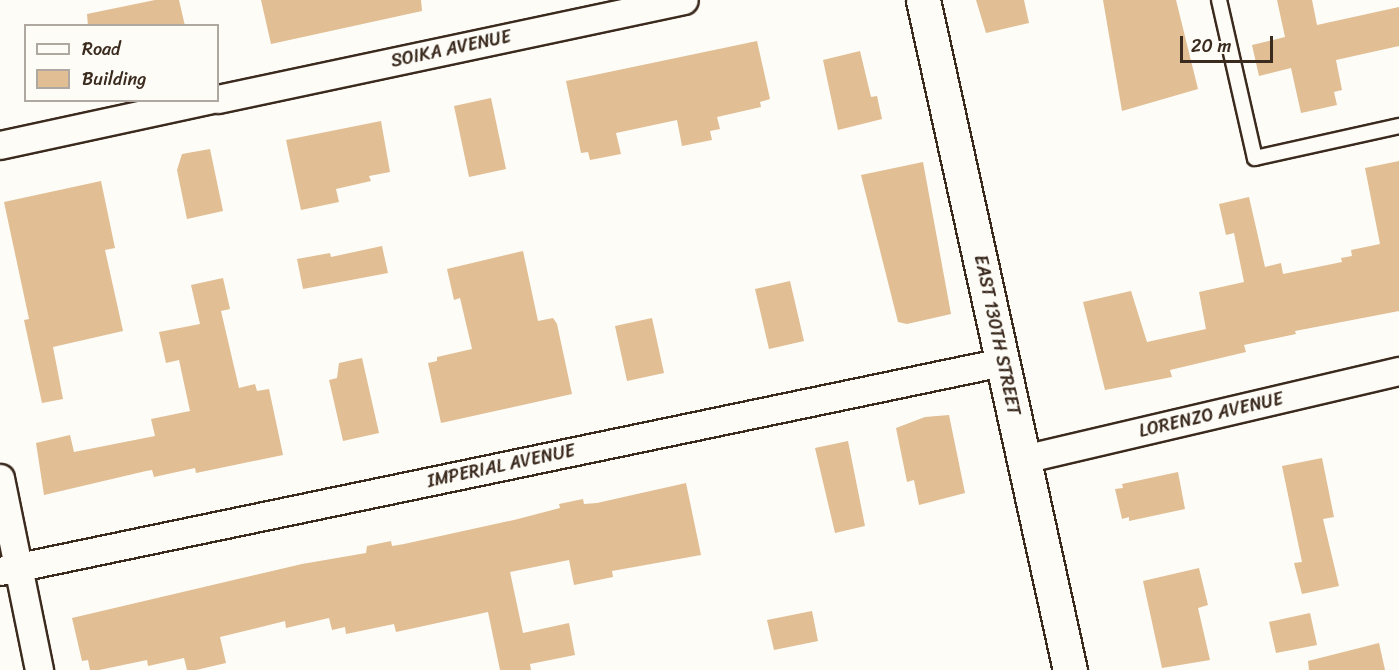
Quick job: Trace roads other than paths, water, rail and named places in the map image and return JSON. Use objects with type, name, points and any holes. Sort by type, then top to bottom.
[{"type":"street","name":"SOIKA AVENUE","points":[[219,99],[684,0]]},
{"type":"street","name":"EAST 130TH STREET","points":[[923,0],[1070,670]]},
{"type":"street","points":[[0,145],[200,102]]},
{"type":"street","name":"IMPERIAL AVENUE","points":[[9,569],[1002,362]]},
{"type":"street","name":"LORENZO AVENUE","points":[[1023,459],[1399,371]]},
{"type":"street","points":[[0,478],[9,569],[39,670]]},
{"type":"lane","points":[[1219,0],[1255,158],[1399,126]]}]
